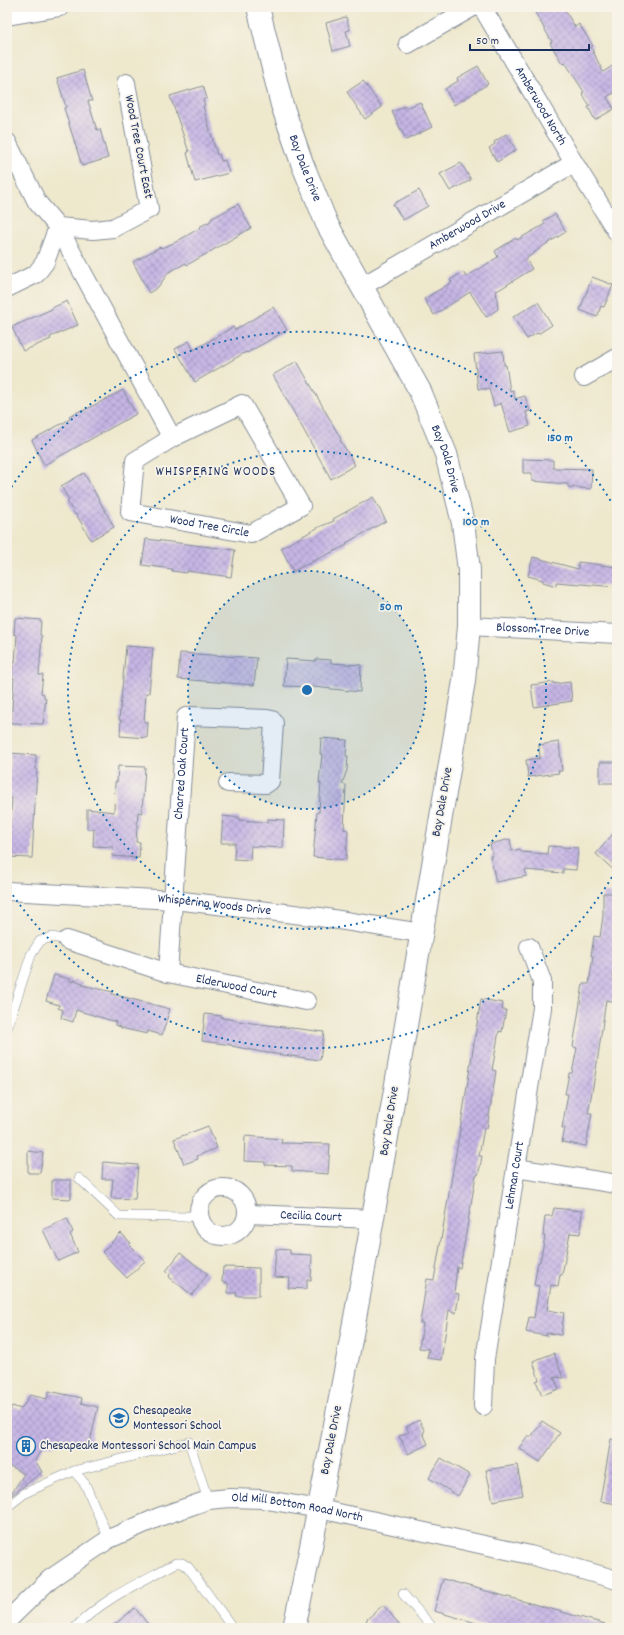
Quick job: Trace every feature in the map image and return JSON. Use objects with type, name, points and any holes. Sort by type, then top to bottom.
[{"type":"street","points":[[7,16],[60,7]]},
{"type":"street","name":"Bay Dale Drive","points":[[258,7],[282,105],[302,162],[327,224],[420,392],[446,454],[463,523],[469,570],[469,626],[464,680],[374,1219],[320,1509],[294,1628]]},
{"type":"street","points":[[408,44],[473,7]]},
{"type":"street","name":"Amberwood North","points":[[482,7],[574,163],[617,232]]},
{"type":"street","name":"Wood Tree Court East","points":[[58,227],[93,230],[113,228],[149,209],[126,84]]},
{"type":"street","points":[[7,142],[37,202],[58,227],[172,438]]},
{"type":"street","name":"Amberwood Drive","points":[[361,287],[574,163]]},
{"type":"street","points":[[7,288],[36,274],[45,262],[58,227]]},
{"type":"street","points":[[584,377],[617,358]]},
{"type":"street","name":"Wood Tree Circle","points":[[242,404],[301,506],[251,534],[130,512],[135,461],[172,438],[242,404]]},
{"type":"street","name":"Blossom Tree Drive","points":[[469,626],[617,634]]},
{"type":"street","name":"Charred Oak Court","points":[[174,900],[186,717],[272,720],[274,723],[270,781],[266,784],[228,783]]},
{"type":"street","name":"Whispering Woods Drive","points":[[7,891],[174,900],[320,918],[421,933]]},
{"type":"street","points":[[168,973],[174,900]]},
{"type":"street","name":"Elderwood Court","points":[[67,940],[168,973],[306,1001]]},
{"type":"street","name":"Lehman Court","points":[[483,1406],[485,1359],[542,1008],[542,981],[529,947]]},
{"type":"street","points":[[516,1168],[617,1184]]},
{"type":"street","points":[[221,1188],[236,1191],[242,1197],[246,1204],[247,1214],[241,1228],[234,1233],[220,1235],[212,1233],[206,1228],[202,1222],[200,1214],[202,1201],[207,1195],[221,1188]]},
{"type":"street","name":"Cecilia Court","points":[[247,1214],[374,1219]]},
{"type":"street","name":"Old Mill Bottom Road North","points":[[7,1621],[50,1580],[109,1539],[159,1517],[208,1500],[230,1498],[261,1499],[320,1509],[530,1555],[617,1580]]},
{"type":"lane","points":[[7,1028],[32,955],[40,941],[52,937],[67,940]]},
{"type":"lane","points":[[79,1178],[120,1216],[185,1217],[200,1214]]},
{"type":"lane","points":[[7,1507],[25,1493],[74,1471],[189,1442],[208,1500]]},
{"type":"lane","points":[[74,1471],[85,1484],[109,1539]]},
{"type":"lane","points":[[75,1628],[84,1618],[115,1596],[176,1563],[182,1563],[188,1567],[229,1623],[230,1628]]},
{"type":"lane","points":[[403,1594],[433,1628]]},
{"type":"building","points":[[532,7],[563,7],[575,27],[579,24],[593,46],[591,47],[603,72],[617,63],[617,91],[607,97],[614,109],[595,120],[588,107],[590,106],[582,93],[584,92],[565,62],[562,63]]},
{"type":"building","points":[[346,17],[350,30],[346,31],[350,46],[333,51],[326,23]]},
{"type":"building","points":[[478,66],[488,84],[454,105],[445,89],[458,81],[457,78]]},
{"type":"building","points":[[83,70],[92,101],[88,101],[97,130],[100,129],[108,158],[82,166],[64,108],[66,107],[57,78]]},
{"type":"building","points":[[363,81],[382,107],[365,119],[347,92]]},
{"type":"building","points":[[203,86],[207,98],[203,100],[205,105],[203,106],[217,155],[219,154],[221,161],[225,160],[229,173],[195,182],[187,153],[189,152],[170,96]]},
{"type":"building","points":[[420,102],[432,127],[406,140],[392,112],[406,106],[407,108]]},
{"type":"building","points":[[506,134],[516,150],[497,162],[489,148],[495,144],[494,142]]},
{"type":"building","points":[[461,163],[471,180],[450,191],[440,174]]},
{"type":"building","points":[[419,190],[428,206],[403,220],[393,204]]},
{"type":"building","points":[[238,204],[251,228],[187,265],[186,263],[169,272],[158,287],[149,293],[133,262],[160,247],[161,248],[174,243],[211,221],[211,219]]},
{"type":"building","points":[[555,214],[566,232],[543,246],[526,259],[532,269],[497,291],[496,290],[498,309],[486,317],[470,292],[434,315],[424,299],[452,282],[450,280],[463,272],[466,277],[498,257],[495,251],[516,238],[517,240],[545,224],[543,221]]},
{"type":"building","points":[[592,277],[613,285],[604,307],[601,306],[597,317],[580,310]]},
{"type":"building","points":[[67,301],[78,325],[23,351],[12,327]]},
{"type":"building","points":[[538,302],[552,325],[527,339],[513,317]]},
{"type":"building","points":[[273,307],[287,330],[195,382],[175,349],[189,341],[194,350],[233,327],[235,330]]},
{"type":"building","points":[[503,351],[504,365],[506,365],[510,391],[513,390],[515,399],[525,396],[530,411],[526,412],[530,426],[510,432],[501,403],[494,406],[489,389],[478,389],[474,354]]},
{"type":"building","points":[[297,361],[355,465],[331,479],[273,375]]},
{"type":"building","points":[[123,390],[136,414],[44,465],[32,440],[70,419],[69,416],[82,410],[83,411]]},
{"type":"building","points":[[523,459],[553,460],[553,468],[592,469],[591,489],[568,487],[568,484],[532,481],[532,473],[523,473]]},
{"type":"building","points":[[84,473],[114,527],[91,540],[67,501],[69,500],[61,486]]},
{"type":"building","points":[[373,497],[386,521],[346,543],[347,545],[293,571],[281,548],[319,527],[334,521],[333,519]]},
{"type":"building","points":[[146,539],[235,550],[231,577],[187,571],[187,573],[172,571],[172,569],[142,565]]},
{"type":"building","points":[[533,557],[578,569],[578,562],[617,567],[617,587],[556,582],[556,586],[543,582],[543,580],[528,576]]},
{"type":"building","points":[[15,618],[41,620],[40,635],[42,636],[39,675],[43,675],[41,693],[44,694],[44,698],[46,698],[43,724],[11,723],[14,678],[12,678],[13,663],[15,663],[17,635],[14,634]]},
{"type":"building","points":[[126,646],[153,648],[149,693],[146,693],[144,722],[148,722],[147,738],[120,736],[121,720],[119,720]]},
{"type":"building","points":[[180,653],[257,658],[254,685],[178,679]]},
{"type":"building","points":[[286,659],[316,661],[316,659],[331,660],[331,663],[361,665],[360,692],[314,687],[284,686]]},
{"type":"building","points":[[554,682],[554,684],[570,682],[572,701],[534,707],[531,685]]},
{"type":"building","points":[[321,738],[347,740],[347,770],[342,784],[346,785],[344,829],[348,830],[346,860],[313,857],[321,783],[319,783],[322,754],[320,754]]},
{"type":"building","points":[[559,742],[562,771],[558,771],[559,773],[528,777],[526,760],[540,758],[539,745]]},
{"type":"building","points":[[10,753],[36,755],[37,769],[32,858],[7,857],[8,827],[10,827],[12,798],[8,798]]},
{"type":"building","points":[[600,762],[617,762],[617,783],[600,783]]},
{"type":"building","points":[[118,766],[145,767],[142,813],[138,812],[136,842],[140,842],[139,858],[112,856],[113,847],[93,846],[94,829],[87,829],[87,809],[114,812],[115,782],[117,782]]},
{"type":"building","points":[[223,816],[240,818],[239,820],[268,822],[268,819],[284,820],[283,848],[251,846],[250,860],[234,859],[235,843],[221,843]]},
{"type":"building","points":[[617,829],[617,873],[596,854]]},
{"type":"building","points":[[510,839],[512,851],[520,849],[521,852],[547,854],[548,846],[578,848],[576,870],[563,869],[563,873],[525,870],[527,876],[496,882],[490,856],[493,856],[490,844]]},
{"type":"building","points":[[603,893],[617,893],[617,950],[613,978],[617,978],[617,1002],[606,1000],[588,1113],[592,1113],[586,1146],[562,1142],[565,1128],[562,1128],[568,1094],[565,1094],[569,1073],[572,1073],[577,1048],[573,1047],[583,984],[589,984],[594,936],[600,937],[603,916]]},
{"type":"building","points":[[54,975],[71,979],[70,981],[73,982],[73,980],[83,983],[82,985],[113,992],[112,994],[170,1009],[162,1035],[148,1031],[147,1034],[121,1028],[115,1025],[116,1022],[76,1010],[73,1022],[61,1018],[63,1010],[58,1008],[59,1005],[46,1001]]},
{"type":"building","points":[[481,999],[503,1003],[502,1010],[506,1010],[502,1032],[499,1031],[492,1070],[496,1071],[487,1128],[484,1128],[479,1156],[482,1156],[480,1167],[478,1175],[476,1175],[460,1268],[457,1267],[454,1293],[459,1294],[456,1313],[449,1310],[441,1360],[427,1358],[429,1349],[419,1348],[423,1323],[420,1323],[427,1279],[434,1280]]},
{"type":"building","points":[[205,1014],[222,1016],[222,1018],[236,1021],[324,1032],[320,1060],[261,1052],[232,1045],[202,1041]]},
{"type":"building","points":[[208,1126],[217,1148],[197,1156],[198,1159],[184,1164],[174,1139]]},
{"type":"building","points":[[245,1136],[282,1139],[281,1143],[330,1144],[328,1174],[292,1171],[292,1166],[265,1165],[265,1162],[244,1161]]},
{"type":"building","points":[[28,1151],[43,1153],[40,1173],[28,1173]]},
{"type":"building","points":[[103,1162],[138,1165],[135,1199],[111,1198],[113,1179],[102,1179]]},
{"type":"building","points":[[52,1180],[71,1180],[71,1199],[52,1198]]},
{"type":"building","points":[[554,1208],[582,1211],[580,1234],[570,1233],[562,1275],[560,1275],[558,1286],[551,1285],[547,1310],[564,1313],[561,1335],[546,1333],[547,1336],[526,1332],[529,1317],[534,1318],[539,1286],[534,1285],[545,1236],[543,1236],[545,1216],[552,1216]]},
{"type":"building","points":[[67,1218],[73,1232],[70,1234],[78,1252],[58,1261],[43,1230]]},
{"type":"building","points":[[121,1233],[131,1243],[129,1245],[145,1261],[127,1278],[102,1252]]},
{"type":"building","points":[[276,1249],[290,1250],[290,1254],[312,1255],[311,1280],[307,1280],[307,1289],[288,1288],[290,1278],[274,1277]]},
{"type":"building","points":[[180,1253],[208,1274],[192,1295],[169,1277],[170,1275],[166,1271]]},
{"type":"building","points":[[223,1267],[259,1268],[259,1296],[236,1296],[237,1293],[228,1293],[228,1283],[222,1282]]},
{"type":"building","points":[[554,1353],[563,1378],[554,1377],[559,1389],[542,1395],[536,1381],[539,1380],[533,1361]]},
{"type":"building","name":"Chesapeake Montessori School Main Campus","points":[[49,1391],[82,1398],[81,1403],[98,1407],[89,1446],[72,1442],[72,1444],[62,1442],[53,1446],[44,1446],[35,1460],[42,1472],[12,1495],[11,1494],[24,1474],[7,1464],[7,1415],[12,1406],[21,1409],[30,1395],[47,1399]]},
{"type":"building","points":[[419,1420],[425,1431],[423,1433],[428,1444],[408,1454],[399,1436],[409,1432],[406,1427]]},
{"type":"building","points":[[542,1421],[560,1433],[540,1462],[519,1448],[528,1435],[531,1437]]},
{"type":"building","points":[[611,1439],[617,1440],[617,1504],[600,1501]]},
{"type":"building","points":[[441,1458],[470,1475],[458,1496],[429,1478]]},
{"type":"building","points":[[517,1465],[523,1495],[493,1501],[486,1470]]},
{"type":"building","points":[[443,1579],[605,1624],[605,1628],[494,1628],[434,1611]]},
{"type":"building","points":[[383,1605],[402,1628],[373,1628],[366,1620]]},
{"type":"building","points":[[135,1608],[151,1628],[110,1628]]},
{"type":"place","name":"Chesapeake Montessori School","points":[[119,1418]]},
{"type":"place","name":"Chesapeake Montessori School Main Campus","points":[[26,1446]]},
{"type":"district","name":"WHISPERING WOODS","points":[[216,472]]}]
